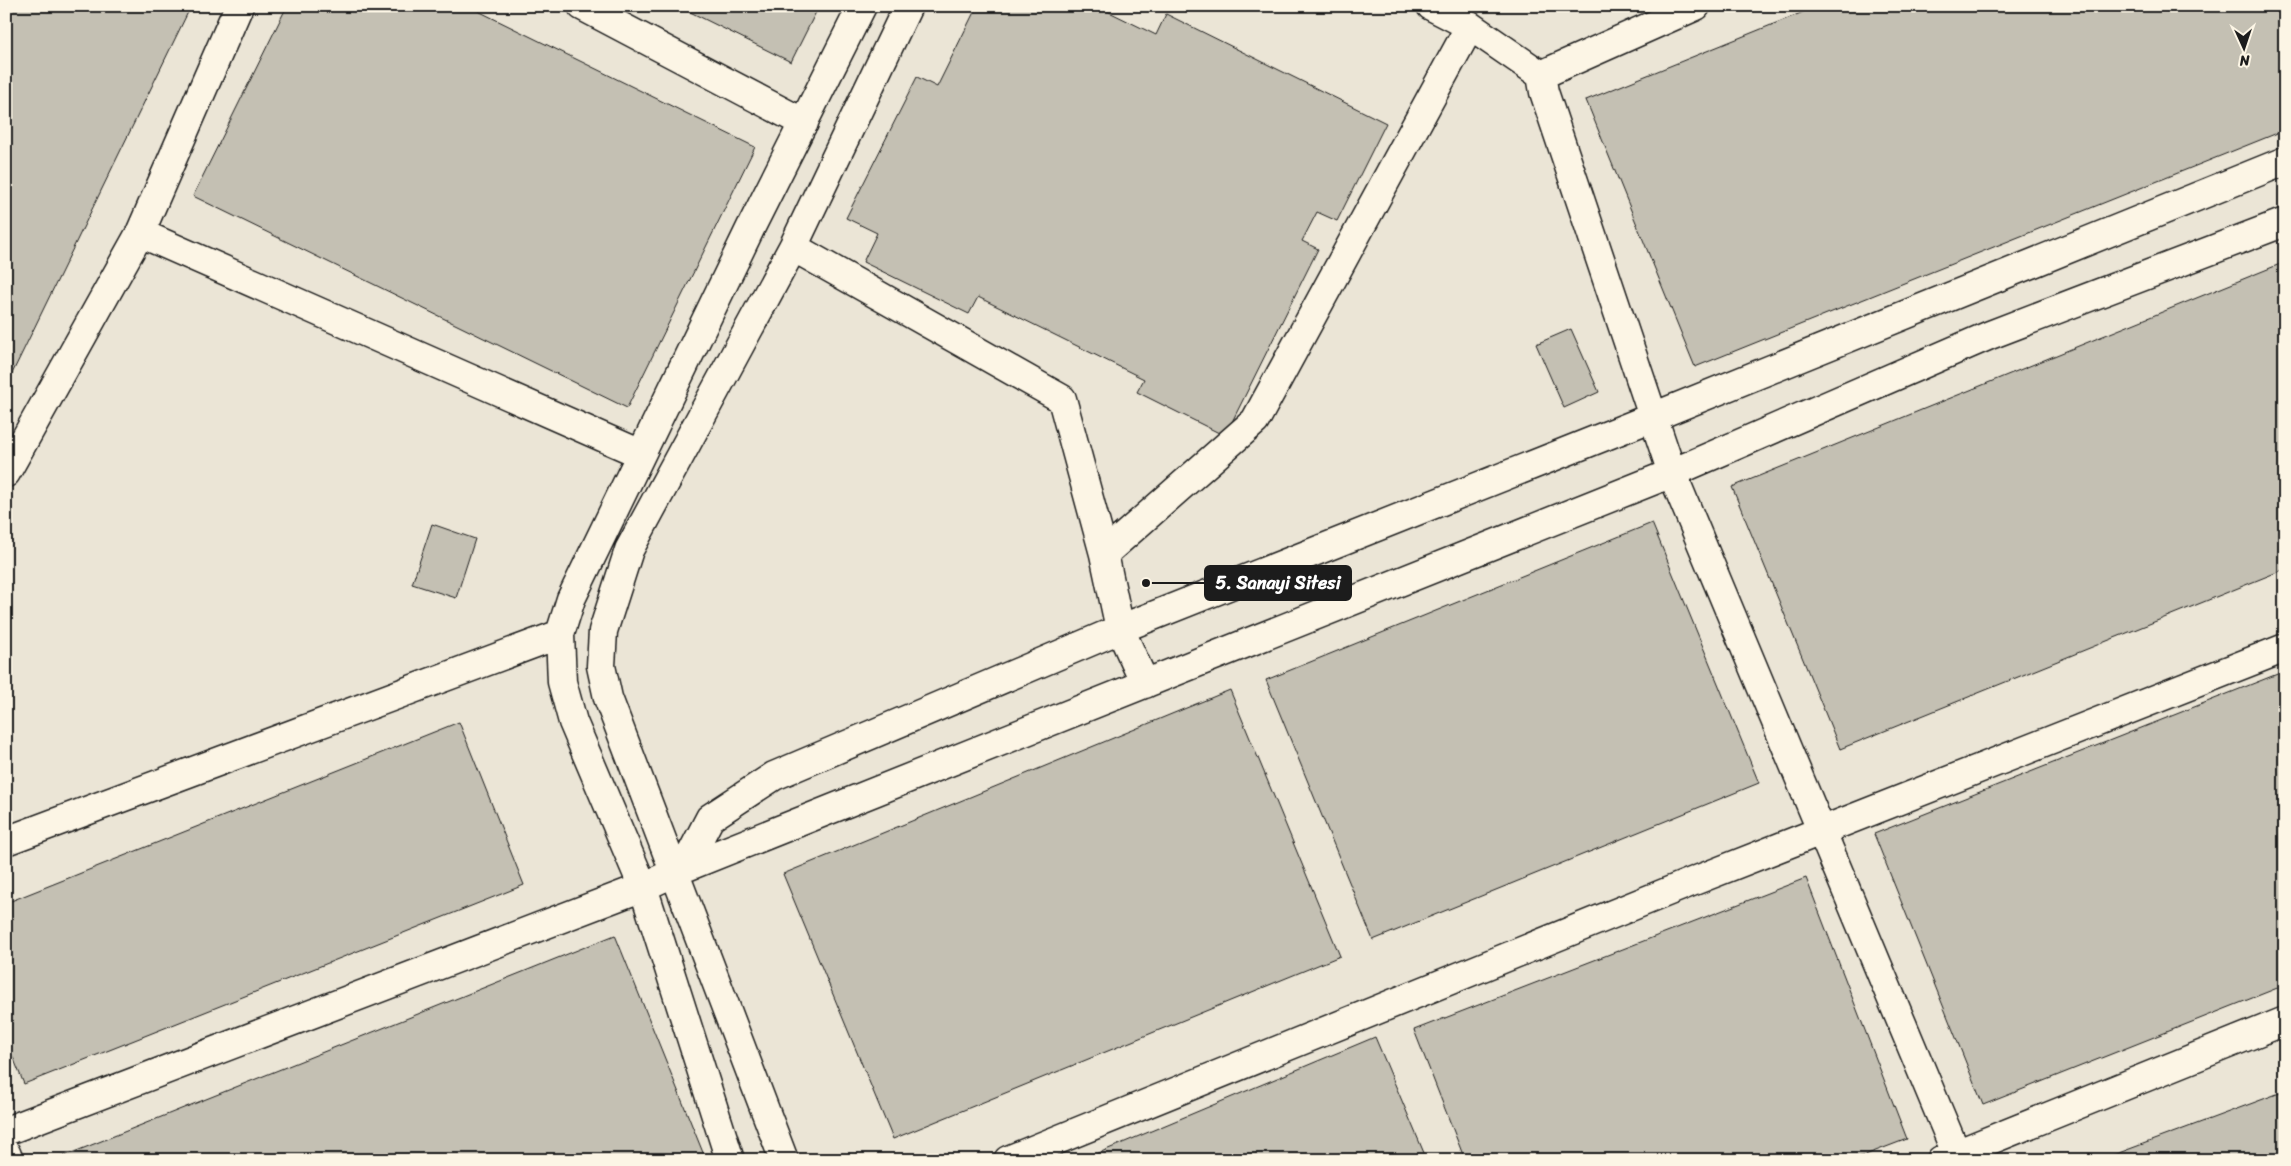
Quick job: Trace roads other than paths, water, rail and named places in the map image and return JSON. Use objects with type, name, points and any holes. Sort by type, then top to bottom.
[{"type":"street","points":[[6,473],[140,232],[239,6]]},
{"type":"street","points":[[582,6],[804,123]]},
{"type":"street","points":[[730,1160],[643,887],[573,722],[562,682],[560,634],[571,599],[751,227],[862,6]]},
{"type":"street","points":[[784,1160],[679,870],[608,698],[601,666],[603,631],[629,550],[793,247],[908,6]]},
{"type":"street","points":[[1431,6],[1470,26],[1541,75],[1544,92],[1672,473],[1823,830],[1952,1158],[2285,1021]]},
{"type":"street","points":[[1541,75],[1696,6]]},
{"type":"street","points":[[1104,554],[1256,421],[1470,26]]},
{"type":"street","points":[[679,870],[710,818],[774,776],[1120,629],[1653,417],[2285,161]]},
{"type":"street","points":[[6,1131],[643,887],[679,870],[1672,473],[1990,335],[2285,222]]},
{"type":"street","points":[[140,232],[642,454]]},
{"type":"street","points":[[793,247],[1062,399],[1104,554],[1120,629],[1145,684]]},
{"type":"street","points":[[6,840],[560,634]]},
{"type":"street","points":[[1008,1160],[1694,881],[2285,648]]},
{"type":"street","points":[[6,1152],[9,1160]]},
{"type":"place","name":"5. Sanayi Sitesi","points":[[1146,583]]}]
